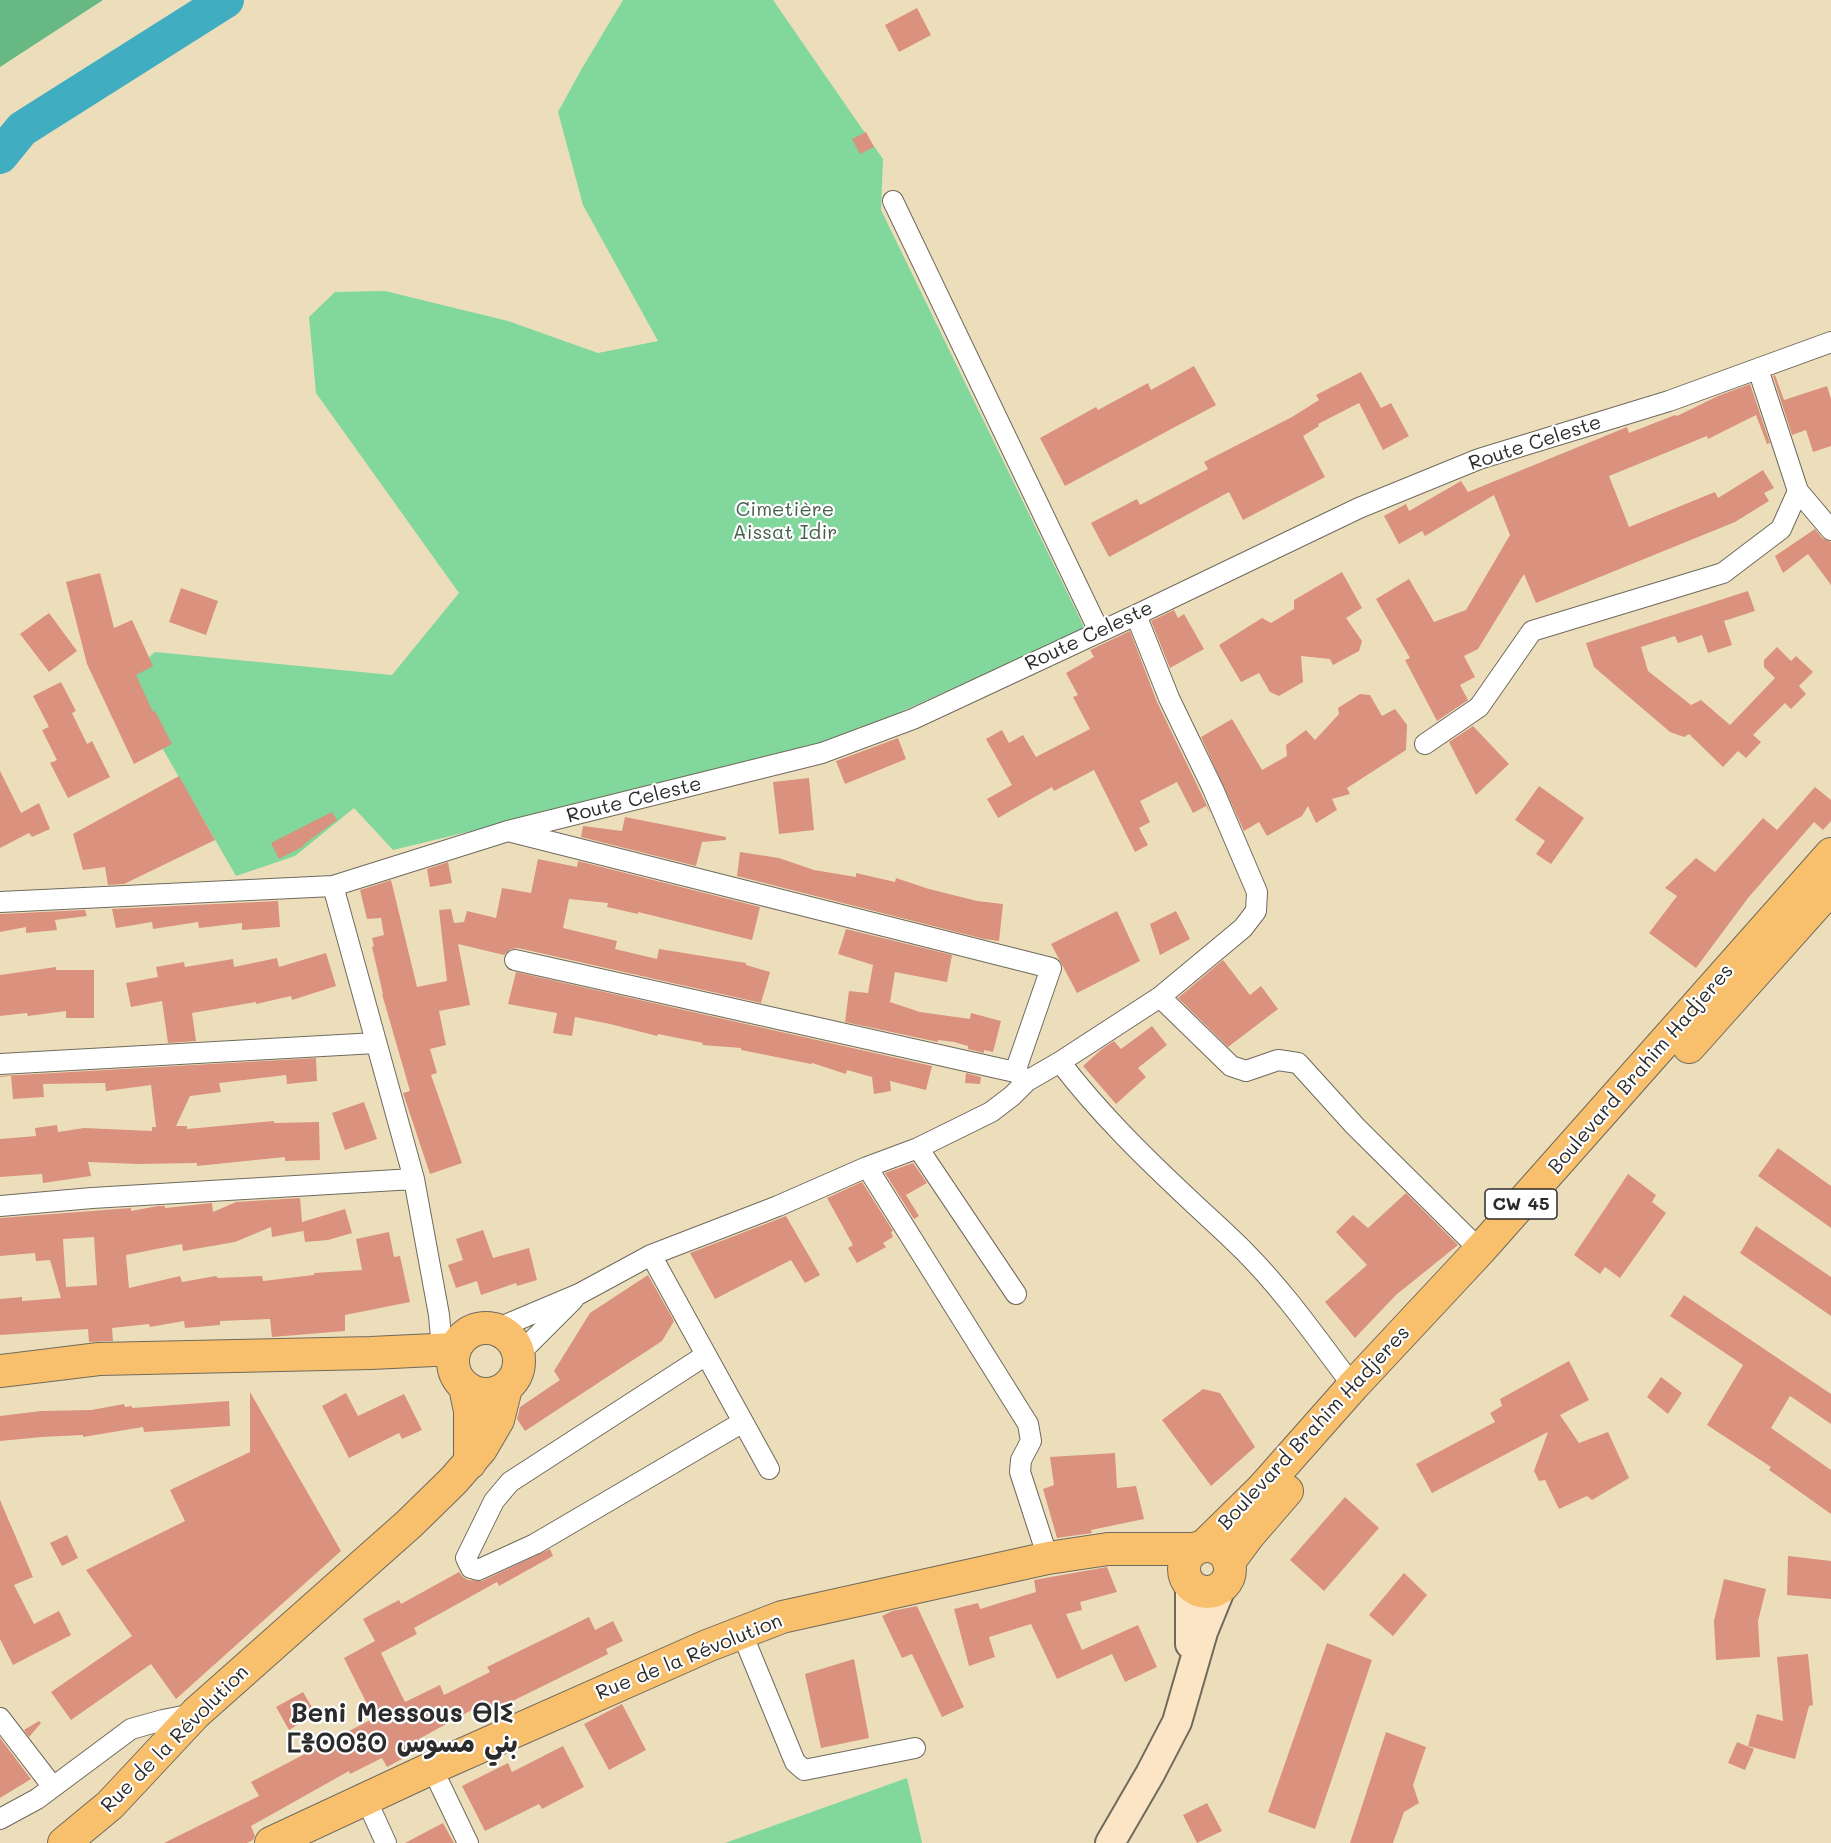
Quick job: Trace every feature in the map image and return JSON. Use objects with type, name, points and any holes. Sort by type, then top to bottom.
[{"type":"main road","name":"Boulevard Brahim Hadjeres","points":[[1204,1567],[1261,1490],[1353,1386],[1480,1250],[1831,854]]},
{"type":"main road","name":"Boulevard Brahim Hadjeres","points":[[1204,1567],[1256,1527],[1831,888]]},
{"type":"main road","points":[[0,1371],[99,1359],[448,1349],[475,1329],[485,1327],[496,1329],[511,1338],[519,1354],[519,1367],[514,1379],[506,1388],[492,1394],[478,1394],[465,1387],[457,1379],[448,1349]]},
{"type":"main road","points":[[465,1387],[470,1411],[470,1462]]},
{"type":"main road","name":"Rue de la Révolution","points":[[64,1843],[110,1805],[196,1713],[438,1496],[481,1449],[498,1420],[506,1388]]},
{"type":"main road","name":"Rue de la Révolution","points":[[271,1843],[432,1768],[741,1631],[782,1617],[1048,1558],[1108,1550],[1132,1549],[1204,1567]]},
{"type":"main road","points":[[1110,1843],[1173,1730],[1188,1685],[1191,1621],[1204,1567]]},
{"type":"street","points":[[893,201],[1098,631]]},
{"type":"street","name":"Route Celeste","points":[[0,902],[333,886],[508,831],[822,753],[913,719],[1136,615],[1359,507],[1479,459],[1669,401],[1831,342]]},
{"type":"street","points":[[1758,369],[1798,491],[1831,530]]},
{"type":"street","points":[[1425,744],[1479,707],[1532,631],[1723,573],[1781,529],[1798,491]]},
{"type":"street","points":[[515,960],[1021,1076],[1060,1062],[1160,997],[1243,928],[1256,911],[1257,892],[1213,789],[1169,698],[1136,615]]},
{"type":"street","points":[[496,1329],[579,1294],[651,1255],[918,1148],[991,1112],[1012,1096],[1021,1076],[1051,968],[508,831]]},
{"type":"street","points":[[333,886],[414,1179],[439,1316],[448,1349]]},
{"type":"street","points":[[1160,997],[1231,1066],[1246,1071],[1278,1060],[1298,1063],[1355,1126],[1480,1250]]},
{"type":"street","points":[[0,1064],[376,1043]]},
{"type":"street","points":[[1060,1062],[1108,1120],[1245,1251],[1283,1294],[1353,1386]]},
{"type":"street","points":[[918,1148],[1016,1294]]},
{"type":"street","points":[[867,1167],[1028,1424],[1031,1441],[1020,1460],[1020,1472],[1048,1558]]},
{"type":"street","points":[[0,1206],[92,1198],[414,1179]]},
{"type":"street","points":[[651,1255],[769,1469]]},
{"type":"street","points":[[519,1354],[579,1294]]},
{"type":"street","points":[[706,1355],[510,1482],[494,1501],[466,1558],[471,1568],[478,1570],[535,1544],[743,1422]]},
{"type":"street","points":[[741,1631],[795,1762],[804,1770],[915,1748]]},
{"type":"street","points":[[0,1819],[37,1799],[131,1729],[196,1713]]},
{"type":"street","points":[[0,1718],[53,1787]]},
{"type":"street","points":[[432,1768],[468,1843]]},
{"type":"street","points":[[366,1798],[386,1843]]},
{"type":"green space","points":[[0,0],[103,0],[0,67]]},
{"type":"green space","name":"Cimetière Aissat Idir","points":[[623,0],[773,0],[883,159],[881,210],[1085,629],[827,745],[393,850],[354,808],[295,856],[236,876],[123,680],[155,652],[392,675],[459,593],[316,393],[309,317],[335,292],[385,291],[508,321],[598,353],[658,341],[583,205],[558,112]]},
{"type":"green space","points":[[907,1778],[922,1843],[725,1843]]},
{"type":"building","points":[[917,8],[931,35],[899,52],[885,25]]},
{"type":"building","points":[[866,132],[874,147],[860,154],[852,139]]},
{"type":"building","points":[[1194,366],[1216,405],[1065,486],[1040,438],[1096,407],[1098,410],[1148,383],[1151,390]]},
{"type":"building","points":[[1361,372],[1381,408],[1391,403],[1409,436],[1383,450],[1359,403],[1318,424],[1319,426],[1303,436],[1325,477],[1243,520],[1229,492],[1109,557],[1091,523],[1137,499],[1140,505],[1208,469],[1204,462],[1292,417],[1319,400],[1316,395]]},
{"type":"building","points":[[1775,375],[1784,400],[1827,386],[1831,399],[1831,446],[1813,452],[1806,430],[1792,435],[1773,376]]},
{"type":"building","points":[[1750,384],[1770,443],[1767,444],[1756,415],[1708,439],[1707,436],[1609,476],[1629,527],[1715,492],[1718,498],[1763,470],[1774,488],[1764,493],[1769,501],[1735,522],[1536,603],[1524,574],[1478,649],[1464,656],[1475,677],[1460,685],[1468,700],[1437,721],[1405,660],[1410,658],[1376,599],[1409,579],[1434,622],[1466,610],[1510,535],[1494,495],[1425,536],[1422,531],[1399,544],[1384,516],[1406,504],[1409,511],[1461,481],[1468,492],[1627,427],[1629,433],[1677,416],[1718,396]]},
{"type":"building","points":[[1815,529],[1822,538],[1831,542],[1831,585],[1808,554],[1783,573],[1775,556]]},
{"type":"building","points":[[1342,572],[1362,608],[1346,618],[1362,641],[1359,651],[1333,665],[1330,659],[1301,656],[1303,682],[1279,696],[1270,692],[1259,673],[1241,682],[1219,645],[1262,618],[1271,623],[1294,609],[1294,600]]},
{"type":"building","points":[[100,573],[114,628],[132,620],[153,666],[136,675],[153,712],[155,711],[172,744],[134,764],[87,664],[66,582]]},
{"type":"building","points":[[181,588],[218,601],[206,635],[169,622]]},
{"type":"building","points":[[1748,591],[1755,611],[1724,621],[1732,645],[1708,653],[1702,635],[1678,643],[1675,636],[1641,647],[1648,671],[1691,705],[1701,700],[1730,725],[1775,678],[1764,667],[1764,660],[1777,647],[1791,661],[1796,656],[1813,672],[1799,686],[1806,694],[1791,709],[1785,703],[1753,735],[1761,742],[1746,758],[1738,751],[1723,767],[1689,734],[1684,737],[1670,732],[1594,667],[1586,643]]},
{"type":"building","points":[[1174,610],[1178,618],[1184,614],[1204,649],[1170,668],[1151,621]]},
{"type":"building","points":[[49,613],[77,651],[49,672],[20,634]]},
{"type":"building","points":[[1130,631],[1157,702],[1211,814],[1206,806],[1193,813],[1177,782],[1140,801],[1150,822],[1139,828],[1148,845],[1135,852],[1094,770],[1054,791],[1052,787],[998,818],[987,799],[1012,785],[986,739],[1002,730],[1009,743],[1023,735],[1036,757],[1090,729],[1073,697],[1078,695],[1066,673],[1094,657],[1090,650]]},
{"type":"building","points":[[61,682],[76,711],[72,713],[87,744],[92,741],[110,777],[68,798],[50,763],[57,760],[42,730],[49,727],[33,696]]},
{"type":"building","points":[[1360,694],[1370,695],[1382,716],[1395,709],[1407,725],[1406,750],[1347,788],[1350,794],[1332,799],[1337,810],[1316,823],[1308,806],[1302,816],[1267,836],[1259,822],[1244,831],[1201,737],[1232,719],[1262,770],[1287,756],[1286,745],[1306,730],[1315,740],[1339,714],[1338,708]]},
{"type":"building","points":[[1473,726],[1509,764],[1476,795],[1449,742]]},
{"type":"building","points":[[898,738],[906,759],[845,784],[836,761]]},
{"type":"building","points":[[0,771],[21,813],[39,803],[50,829],[32,837],[29,833],[0,848]]},
{"type":"building","points":[[179,776],[215,840],[124,884],[108,885],[105,867],[83,870],[73,834]]},
{"type":"building","points":[[809,778],[814,830],[779,834],[773,782]]},
{"type":"building","points":[[1539,786],[1584,818],[1551,864],[1536,854],[1545,841],[1515,820]]},
{"type":"building","points":[[1815,787],[1831,800],[1831,821],[1823,830],[1814,822],[1748,898],[1696,968],[1649,933],[1677,896],[1665,888],[1696,858],[1715,872],[1763,818],[1777,830]]},
{"type":"building","points":[[332,812],[337,820],[304,846],[279,859],[271,843]]},
{"type":"building","points":[[625,817],[726,837],[726,840],[702,842],[696,866],[581,837],[583,826],[622,831]]},
{"type":"building","points":[[740,852],[779,858],[814,870],[856,877],[856,873],[895,882],[896,878],[977,901],[1003,904],[999,941],[737,876]]},
{"type":"building","points":[[538,859],[577,867],[578,861],[760,907],[752,940],[638,912],[638,914],[607,907],[608,903],[569,899],[563,928],[617,941],[615,949],[657,959],[659,949],[746,963],[746,965],[770,972],[761,1003],[518,948],[511,949],[504,955],[458,944],[470,1005],[439,1011],[446,1045],[430,1049],[437,1073],[431,1075],[462,1163],[430,1174],[403,1093],[410,1091],[382,994],[372,947],[374,946],[372,938],[384,935],[381,918],[367,919],[360,890],[391,880],[417,987],[447,981],[439,910],[451,909],[454,923],[464,922],[467,911],[496,918],[502,888],[531,893]]},
{"type":"building","points":[[448,862],[452,883],[430,887],[427,869]]},
{"type":"building","points":[[278,901],[280,927],[242,930],[242,923],[199,928],[198,922],[153,929],[152,922],[116,928],[112,909]]},
{"type":"building","points":[[85,910],[87,916],[55,920],[57,930],[26,933],[26,927],[0,932],[0,914]]},
{"type":"building","points":[[1117,911],[1140,961],[1077,993],[1051,944]]},
{"type":"building","points":[[1176,911],[1190,939],[1160,955],[1150,924]]},
{"type":"building","points":[[846,929],[952,955],[947,982],[895,972],[890,1002],[920,1012],[970,1019],[971,1013],[1001,1021],[993,1052],[984,1050],[984,1053],[954,1042],[938,1040],[938,1042],[845,1022],[849,991],[868,993],[873,965],[838,954]]},
{"type":"building","points":[[326,953],[336,986],[292,1000],[291,996],[256,1004],[256,1002],[192,1013],[196,1041],[168,1043],[162,1001],[131,1007],[126,983],[158,977],[156,967],[184,962],[185,967],[233,959],[234,967],[277,958],[279,967]]},
{"type":"building","points":[[1223,960],[1250,995],[1261,986],[1278,1009],[1228,1047],[1178,998]]},
{"type":"building","points":[[56,967],[56,970],[94,970],[94,1018],[66,1018],[66,1011],[28,1016],[27,1013],[0,1016],[0,975]]},
{"type":"building","points":[[516,972],[932,1066],[926,1090],[890,1081],[891,1091],[874,1094],[872,1077],[847,1070],[846,1074],[812,1063],[741,1050],[741,1048],[702,1045],[703,1043],[658,1034],[657,1036],[575,1017],[572,1036],[553,1033],[557,1013],[508,1004]]},
{"type":"building","points":[[1152,1026],[1167,1045],[1138,1068],[1146,1077],[1116,1104],[1083,1066],[1114,1041],[1121,1049]]},
{"type":"building","points":[[316,1058],[317,1081],[287,1084],[286,1075],[219,1083],[221,1092],[190,1096],[176,1126],[187,1126],[187,1129],[274,1121],[274,1123],[319,1122],[320,1160],[285,1161],[285,1157],[197,1166],[197,1163],[88,1162],[91,1176],[43,1183],[42,1174],[0,1177],[0,1139],[36,1136],[35,1128],[57,1125],[58,1132],[84,1128],[152,1131],[152,1127],[156,1127],[151,1085],[106,1091],[105,1083],[43,1084],[44,1097],[13,1099],[11,1076],[0,1076]]},
{"type":"building","points":[[966,1073],[981,1077],[980,1084],[965,1083]]},
{"type":"building","points":[[364,1102],[377,1139],[345,1150],[332,1113]]},
{"type":"building","points":[[1778,1148],[1831,1186],[1831,1228],[1758,1176]]},
{"type":"building","points":[[913,1163],[927,1183],[906,1195],[919,1216],[914,1219],[885,1173]]},
{"type":"building","points":[[1628,1174],[1656,1195],[1652,1202],[1666,1213],[1620,1278],[1605,1267],[1600,1274],[1574,1255]]},
{"type":"building","points":[[862,1182],[893,1231],[891,1232],[893,1237],[883,1243],[886,1247],[857,1263],[848,1248],[853,1245],[827,1198]]},
{"type":"building","points":[[1406,1193],[1458,1245],[1396,1295],[1355,1338],[1325,1302],[1367,1265],[1336,1232],[1353,1215],[1368,1228]]},
{"type":"building","points":[[300,1198],[302,1222],[345,1209],[352,1233],[328,1240],[305,1242],[303,1229],[303,1231],[272,1237],[271,1227],[235,1242],[183,1251],[182,1244],[126,1255],[129,1288],[180,1276],[182,1282],[216,1276],[218,1278],[262,1276],[263,1281],[314,1275],[314,1273],[362,1270],[356,1239],[389,1232],[394,1257],[400,1256],[410,1302],[345,1315],[345,1331],[272,1337],[270,1319],[220,1321],[220,1325],[185,1328],[184,1321],[150,1327],[149,1324],[112,1328],[113,1341],[89,1342],[88,1329],[0,1335],[0,1299],[22,1297],[22,1301],[61,1298],[50,1260],[36,1261],[35,1253],[0,1256],[0,1218],[131,1208],[131,1211],[158,1206],[165,1206],[165,1208],[212,1203],[213,1212],[236,1202]],"holes":[[[94,1237],[97,1285],[66,1287],[63,1239]]]},
{"type":"building","points":[[786,1216],[820,1275],[805,1283],[791,1260],[715,1299],[690,1253]]},
{"type":"building","points":[[1756,1226],[1831,1277],[1831,1316],[1740,1253]]},
{"type":"building","points":[[483,1230],[493,1258],[529,1248],[537,1280],[517,1286],[516,1283],[481,1295],[477,1281],[456,1288],[448,1265],[463,1260],[456,1239]]},
{"type":"building","points":[[648,1275],[674,1321],[662,1341],[525,1431],[517,1419],[520,1407],[560,1380],[554,1371],[590,1313]]},
{"type":"building","points":[[1684,1295],[1831,1394],[1831,1424],[1790,1396],[1771,1428],[1831,1470],[1831,1514],[1769,1470],[1771,1467],[1707,1425],[1743,1365],[1670,1316]]},
{"type":"building","points":[[1569,1361],[1589,1400],[1560,1415],[1579,1443],[1608,1432],[1629,1478],[1592,1500],[1587,1496],[1559,1509],[1545,1480],[1539,1481],[1534,1471],[1548,1432],[1432,1493],[1416,1464],[1495,1422],[1490,1413],[1502,1406],[1500,1399]]},
{"type":"building","points":[[1661,1377],[1682,1393],[1668,1414],[1647,1397]]},
{"type":"building","points":[[1203,1389],[1220,1393],[1255,1447],[1211,1486],[1162,1420]]},
{"type":"building","points":[[250,1392],[341,1551],[176,1699],[151,1664],[71,1720],[51,1692],[132,1636],[86,1570],[185,1521],[170,1490],[250,1452]]},
{"type":"building","points":[[346,1393],[358,1416],[404,1394],[422,1430],[402,1439],[399,1433],[349,1458],[322,1406]]},
{"type":"building","points":[[229,1401],[230,1426],[144,1432],[143,1427],[83,1437],[83,1435],[0,1441],[0,1416],[41,1411],[91,1410],[124,1404],[125,1407],[132,1406],[132,1408]]},
{"type":"building","points":[[1115,1453],[1117,1488],[1136,1486],[1144,1519],[1091,1530],[1092,1533],[1057,1538],[1043,1489],[1054,1485],[1050,1457]]},
{"type":"building","points":[[1345,1497],[1379,1528],[1324,1591],[1290,1560]]},
{"type":"building","points":[[0,1500],[33,1577],[14,1585],[34,1624],[59,1611],[71,1635],[13,1665],[0,1639]]},
{"type":"building","points":[[67,1535],[78,1558],[62,1566],[50,1543]]},
{"type":"building","points":[[550,1549],[553,1556],[499,1586],[497,1582],[414,1628],[417,1634],[381,1653],[376,1643],[405,1702],[440,1685],[444,1695],[490,1672],[487,1667],[589,1617],[595,1630],[613,1621],[623,1641],[606,1649],[608,1654],[482,1716],[477,1707],[419,1739],[424,1747],[387,1767],[382,1758],[350,1774],[349,1771],[251,1826],[255,1836],[247,1843],[164,1843],[259,1796],[251,1782],[374,1718],[344,1658],[375,1641],[363,1619],[399,1600],[401,1604],[459,1572],[468,1580],[482,1581]]},
{"type":"building","points":[[1788,1556],[1831,1561],[1831,1599],[1787,1595]]},
{"type":"building","points":[[1107,1567],[1117,1592],[1080,1602],[1082,1610],[1066,1614],[1082,1650],[1138,1625],[1157,1667],[1125,1682],[1112,1654],[1057,1679],[1031,1624],[989,1637],[995,1657],[969,1666],[954,1609],[978,1603],[980,1609],[1036,1592],[1034,1580]]},
{"type":"building","points":[[1404,1573],[1427,1595],[1393,1636],[1369,1615]]},
{"type":"building","points":[[1724,1579],[1766,1589],[1758,1621],[1760,1657],[1716,1660],[1714,1621]]},
{"type":"building","points":[[917,1606],[964,1707],[942,1717],[912,1654],[902,1658],[882,1616],[892,1611]]},
{"type":"building","points":[[1327,1643],[1372,1660],[1315,1829],[1268,1812]]},
{"type":"building","points":[[1808,1654],[1813,1705],[1809,1706],[1795,1759],[1748,1746],[1757,1714],[1783,1721],[1777,1657]]},
{"type":"building","points":[[854,1659],[869,1738],[821,1748],[805,1674]]},
{"type":"building","points":[[303,1692],[316,1714],[289,1730],[276,1707]]},
{"type":"building","points":[[622,1704],[646,1750],[609,1770],[584,1724]]},
{"type":"building","points":[[39,1721],[41,1723],[29,1737],[24,1730]]},
{"type":"building","points":[[1386,1732],[1426,1747],[1413,1785],[1419,1803],[1404,1812],[1393,1843],[1350,1843]]},
{"type":"building","points":[[0,1738],[31,1779],[0,1798]]},
{"type":"building","points":[[1737,1742],[1754,1749],[1745,1770],[1728,1763]]},
{"type":"building","points":[[563,1746],[584,1787],[542,1809],[539,1804],[485,1831],[462,1786],[508,1763],[512,1772]]},
{"type":"building","points":[[1207,1803],[1222,1831],[1197,1843],[1183,1815]]},
{"type":"building","points":[[443,1823],[454,1843],[405,1843]]},
{"type":"waterway","points":[[0,156],[22,129],[226,0]]},
{"type":"district","name":"Beni Messous ⴱⵏⵉ ⵎⴻⵙⵙⵓⵙ بني مسوس","points":[[402,1729]]}]
